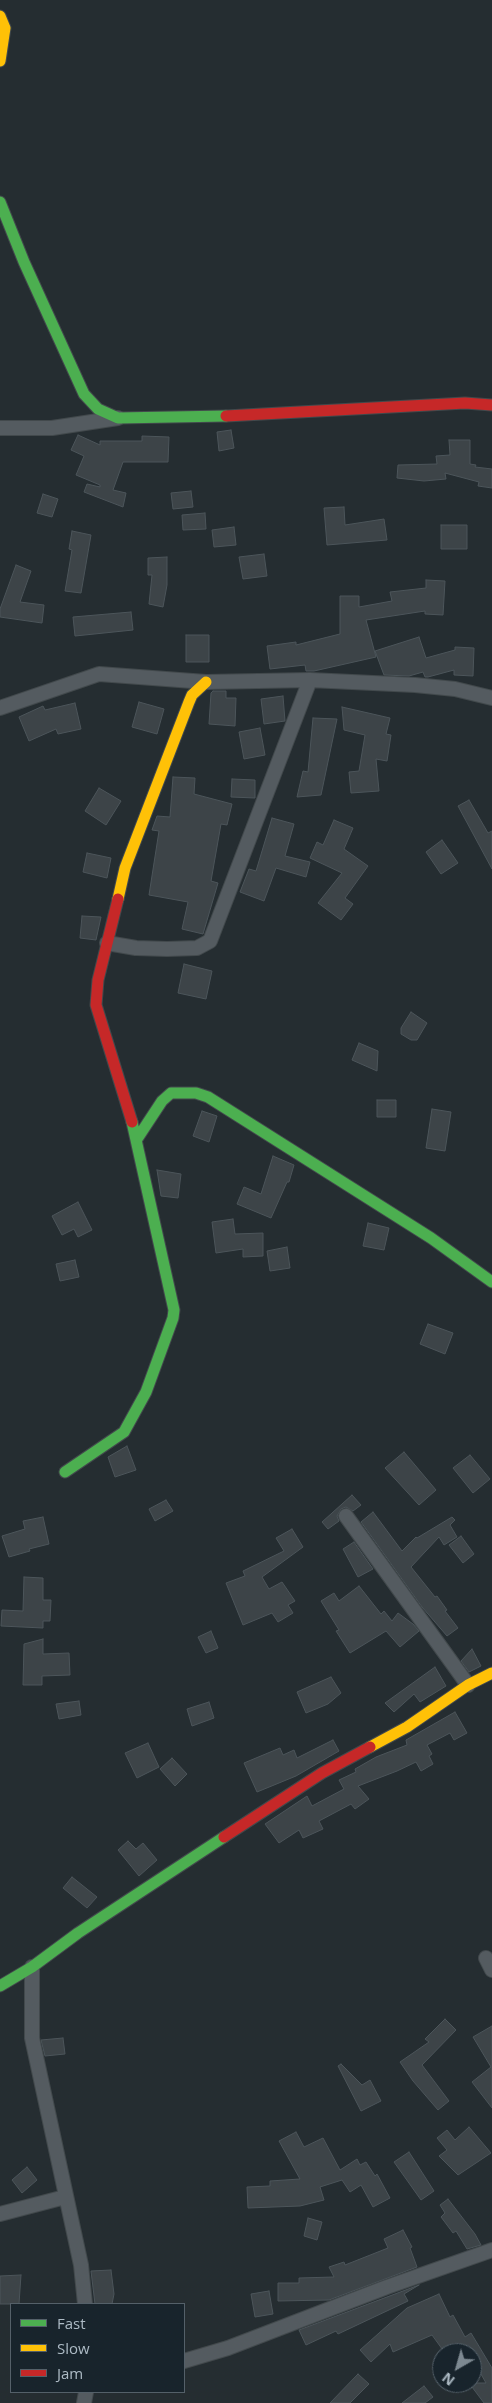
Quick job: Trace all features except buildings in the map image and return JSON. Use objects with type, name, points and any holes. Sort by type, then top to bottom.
[{"type":"street","points":[[0,16],[5,28],[0,61]]},
{"type":"street","points":[[0,202],[24,262],[84,394],[98,409],[118,418]]},
{"type":"street","points":[[0,428],[52,428],[118,418],[274,416],[369,408],[465,403],[492,404]]},
{"type":"street","points":[[0,708],[99,674],[206,682],[310,680],[455,689],[492,698]]},
{"type":"street","points":[[107,943],[136,948],[168,949],[197,948],[210,941],[310,680]]},
{"type":"street","points":[[65,1472],[124,1432],[146,1392],[173,1318],[174,1310],[137,1139],[96,1005],[98,980],[125,868],[188,702],[198,688],[206,682]]},
{"type":"street","points":[[137,1139],[162,1101],[172,1093],[196,1093],[208,1097],[431,1238],[492,1282]]},
{"type":"street","points":[[346,1516],[468,1685]]},
{"type":"street","points":[[0,1986],[32,1967],[78,1933],[282,1799],[322,1774],[407,1727],[468,1685],[492,1673]]},
{"type":"street","points":[[32,1967],[32,2038],[81,2265],[86,2303]]},
{"type":"street","points":[[0,2214],[65,2197]]},
{"type":"street","points":[[185,2361],[228,2348],[387,2286],[492,2250]]},
{"type":"traffic: fast","points":[[0,202],[24,262],[84,394],[98,409],[118,418],[226,416]]},
{"type":"traffic: fast","points":[[137,1139],[162,1101],[171,1093],[196,1093],[208,1097],[431,1238],[492,1282]]},
{"type":"traffic: fast","points":[[65,1472],[124,1432],[146,1392],[173,1318],[174,1310],[132,1122]]},
{"type":"traffic: fast","points":[[0,1986],[32,1967],[78,1933],[224,1837]]},
{"type":"traffic: slow","points":[[0,16],[5,28],[0,61]]},
{"type":"traffic: slow","points":[[118,899],[125,868],[189,702],[192,695],[206,682]]},
{"type":"traffic: slow","points":[[370,1747],[407,1727],[468,1685],[492,1673]]},
{"type":"traffic: jam","points":[[226,416],[465,403],[492,405]]},
{"type":"traffic: jam","points":[[118,899],[98,980],[96,1005],[132,1122]]},
{"type":"traffic: jam","points":[[224,1837],[322,1773],[370,1747]]}]
